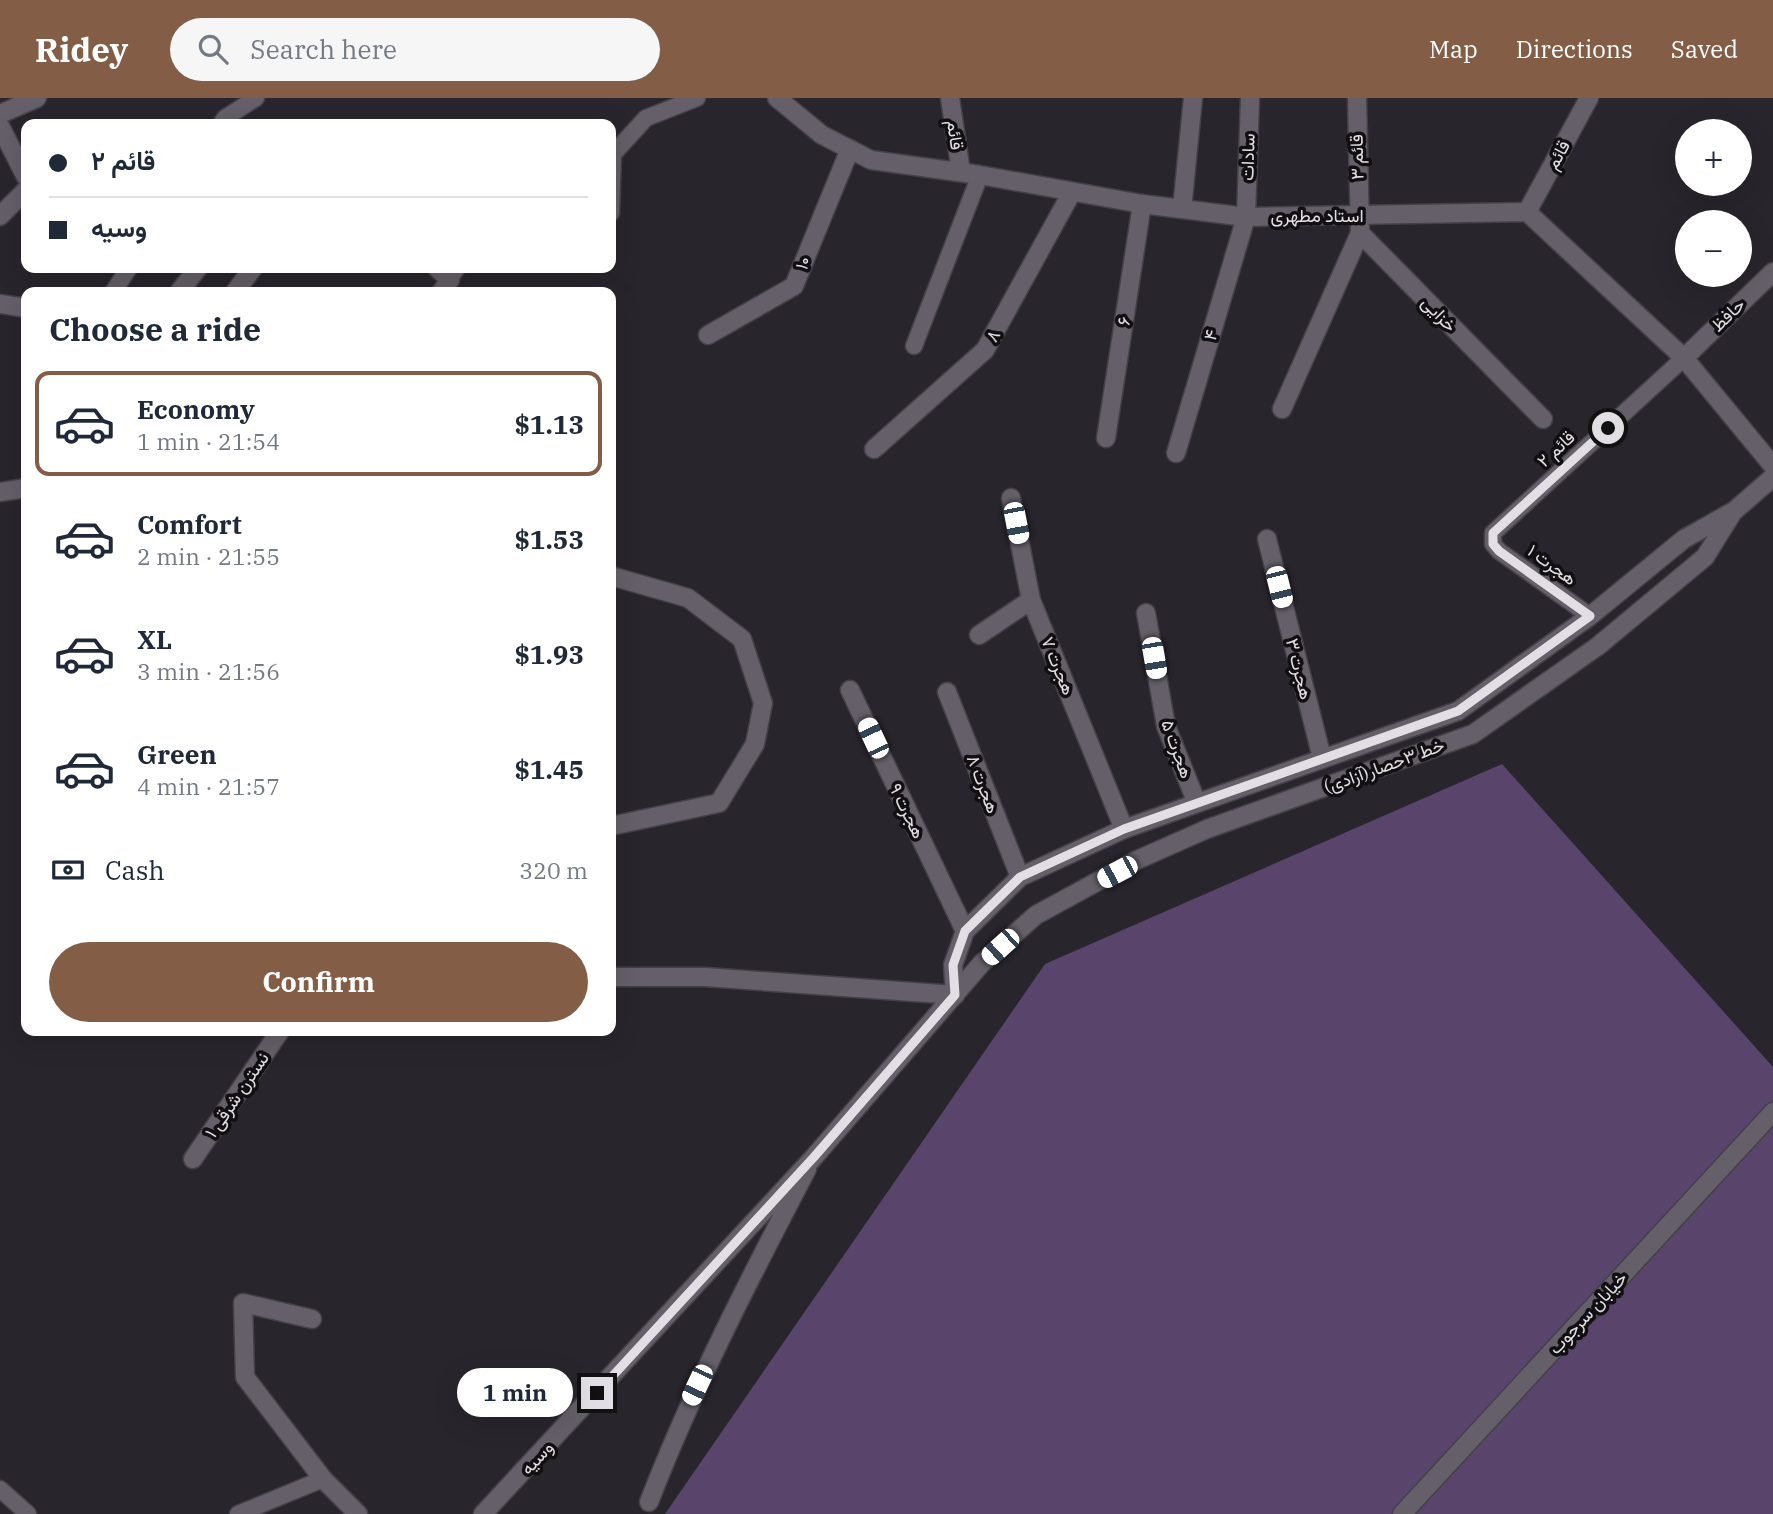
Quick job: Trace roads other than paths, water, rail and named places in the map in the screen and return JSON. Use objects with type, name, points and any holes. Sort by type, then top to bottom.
[{"type":"street","points":[[0,114],[37,98]]},
{"type":"street","name":"استاد مطهری","points":[[777,98],[822,135],[871,160],[980,175],[1142,204],[1246,216],[1359,224],[1527,212]]},
{"type":"street","name":"قائم","points":[[950,98],[961,172]]},
{"type":"street","points":[[1182,209],[1193,98]]},
{"type":"street","name":"سادات","points":[[1246,216],[1250,98]]},
{"type":"street","name":"قائم ۳","points":[[1357,98],[1359,224]]},
{"type":"street","name":"قائم","points":[[1527,212],[1589,98]]},
{"type":"street","points":[[0,126],[21,167]]},
{"type":"street","name":"۱۰","points":[[708,335],[794,286],[850,149]]},
{"type":"street","name":"۸","points":[[874,449],[985,350],[1072,192]]},
{"type":"street","points":[[0,216],[21,195]]},
{"type":"street","name":"۶","points":[[1106,438],[1142,204]]},
{"type":"street","points":[[1527,212],[1684,358],[1773,466]]},
{"type":"street","name":"۴","points":[[1176,453],[1246,216]]},
{"type":"street","points":[[1282,409],[1359,224]]},
{"type":"street","name":"خزایی","points":[[1359,224],[1543,419]]},
{"type":"street","name":"حافظ","points":[[1684,358],[1773,272]]},
{"type":"street","points":[[183,287],[194,273]]},
{"type":"street","points":[[0,304],[21,307]]},
{"type":"street","name":"خط ۳حصار(آزادی)","points":[[955,995],[982,963],[1036,915],[1137,860],[1207,829],[1473,734],[1598,646],[1705,557],[1732,512],[1773,477]]},
{"type":"street","points":[[0,492],[21,489]]},
{"type":"street","name":"هجرت ۷","points":[[1011,498],[1031,600],[1124,829]]},
{"type":"street","points":[[616,977],[705,977],[955,995],[953,965],[965,931],[1020,877],[1124,829],[1458,711],[1590,616],[1684,539],[1732,512]]},
{"type":"street","name":"هجرت ۳","points":[[1267,539],[1322,758]]},
{"type":"street","points":[[616,577],[688,598],[742,639],[763,703],[755,744],[719,803],[616,825]]},
{"type":"street","points":[[979,635],[1031,600]]},
{"type":"street","name":"هجرت ۵","points":[[1146,613],[1166,726],[1196,802]]},
{"type":"street","name":"هجرت ۹","points":[[850,690],[965,931]]},
{"type":"street","name":"هجرت ۸","points":[[947,692],[1020,877]]},
{"type":"street","name":"وسیه","points":[[486,1513],[814,1157],[955,995]]},
{"type":"street","name":"نسترن شرقی ۱","points":[[193,1159],[277,1036]]},
{"type":"street","name":"خیابان سرجوب","points":[[1402,1514],[1773,1112]]},
{"type":"street","points":[[649,1502],[678,1426],[726,1323],[814,1157]]},
{"type":"street","points":[[312,1319],[243,1303],[245,1377],[323,1479],[358,1514]]},
{"type":"lane","points":[[224,119],[256,98]]},
{"type":"lane","points":[[616,151],[646,118],[697,98]]},
{"type":"lane","points":[[914,346],[980,175]]},
{"type":"lane","name":"قائم ۲","points":[[1493,544],[1493,533],[1684,358]]},
{"type":"lane","name":"هجرت ۱","points":[[1493,544],[1590,616]]},
{"type":"lane","points":[[238,1514],[323,1479]]},
{"type":"lane","points":[[0,1489],[28,1514]]}]
